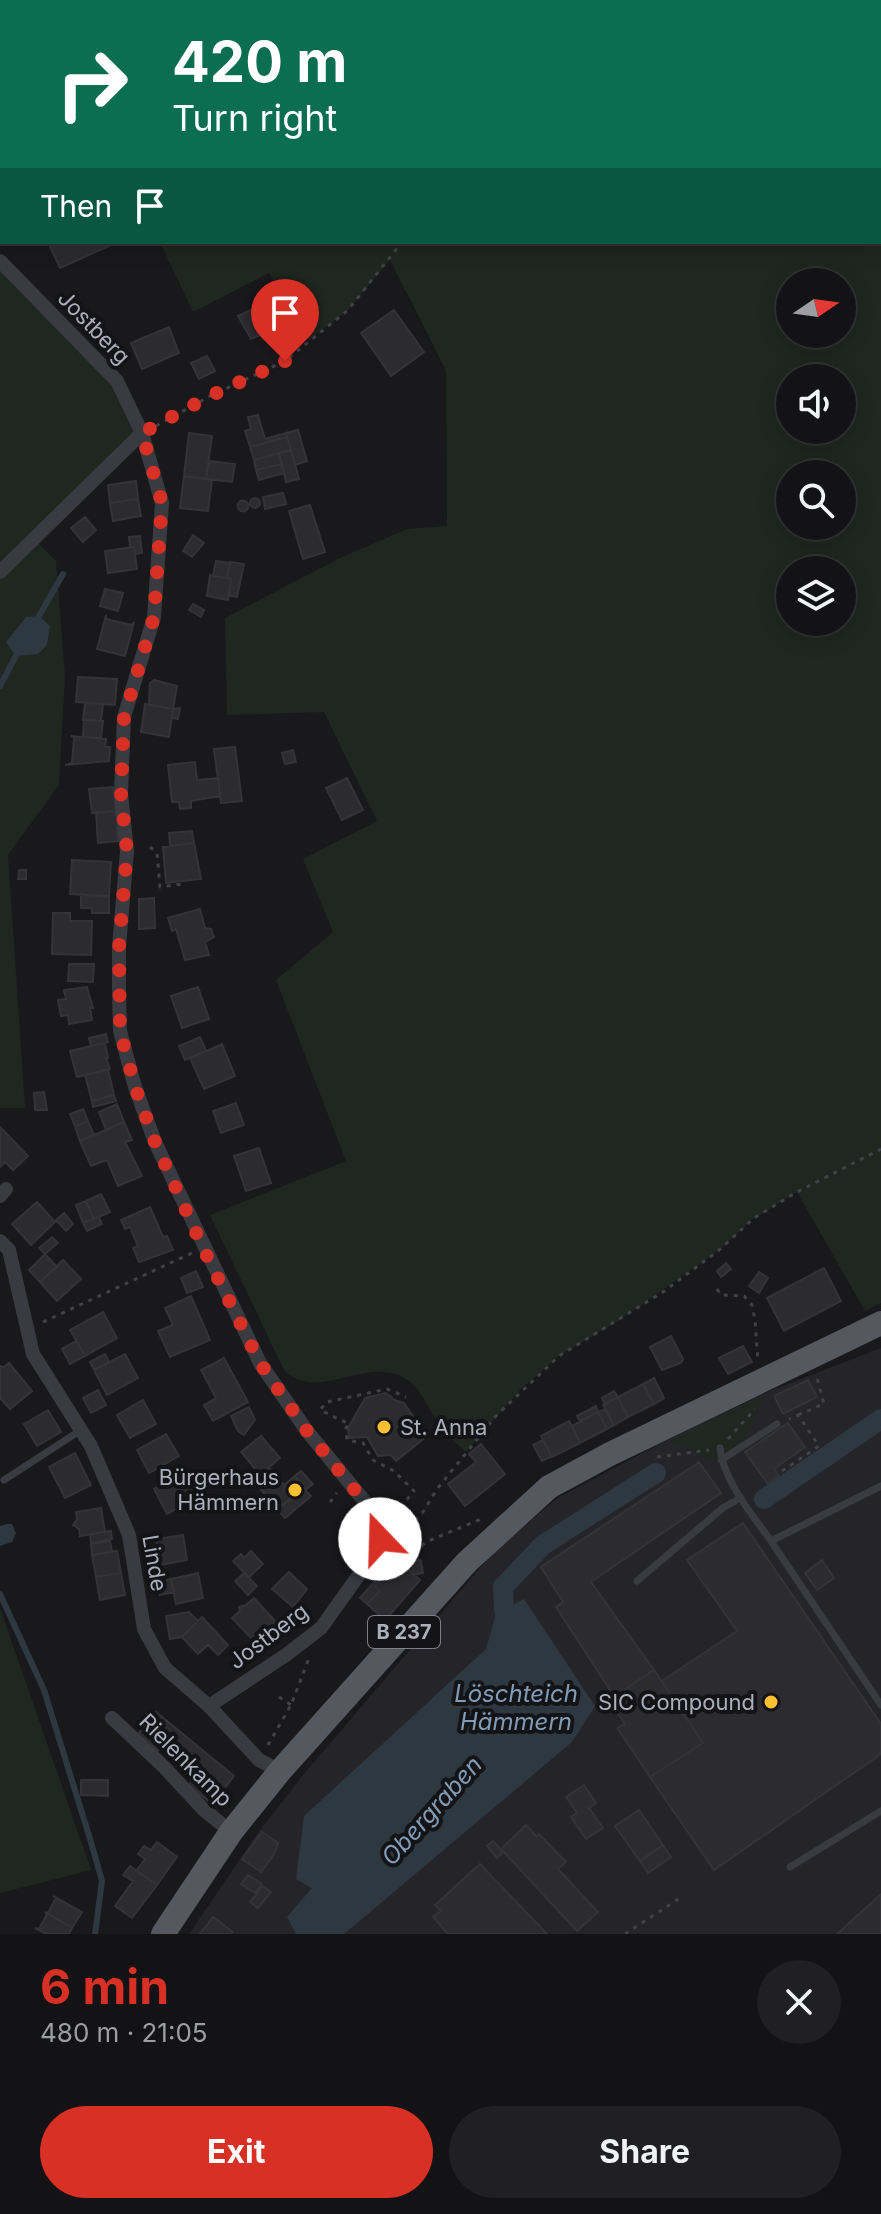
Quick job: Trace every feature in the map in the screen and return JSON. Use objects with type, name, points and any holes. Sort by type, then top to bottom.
[{"type":"main road","name":"B 237","points":[[163,1934],[231,1832],[269,1765],[467,1562],[549,1487],[761,1372],[808,1358],[881,1323]]},
{"type":"street","name":"Jostberg","points":[[0,261],[117,381],[142,433],[162,503],[154,617],[124,717],[121,794],[127,851],[119,947],[120,1031],[135,1087],[155,1142],[203,1248],[260,1363],[307,1431],[380,1525],[380,1539],[366,1565],[321,1628],[209,1706]]},
{"type":"street","points":[[0,572],[142,433]]},
{"type":"street","name":"Linde","points":[[0,1241],[9,1250],[33,1354],[91,1446],[129,1535],[144,1629],[165,1668],[269,1765]]},
{"type":"street","name":"Rielenkamp","points":[[112,1718],[203,1809],[231,1832]]},
{"type":"lane","points":[[721,1460],[777,1424]]},
{"type":"lane","points":[[4,1480],[81,1430]]},
{"type":"lane","points":[[720,1448],[721,1460],[741,1498],[881,1705]]},
{"type":"lane","points":[[771,1541],[881,1486]]},
{"type":"lane","points":[[637,1581],[724,1507],[741,1498]]},
{"type":"lane","points":[[790,1867],[881,1811]]},
{"type":"path","points":[[142,433],[210,396],[285,361],[348,310],[400,244]]},
{"type":"path","points":[[150,847],[157,853],[160,887],[182,884]]},
{"type":"path","points":[[380,1525],[410,1525],[496,1416],[559,1356],[663,1292],[718,1251],[754,1218],[881,1149]]},
{"type":"path","points":[[51,1320],[203,1248]]},
{"type":"path","points":[[625,1447],[633,1460],[720,1448],[770,1393],[761,1372],[752,1305],[744,1296],[721,1295],[717,1289]]},
{"type":"path","points":[[777,1424],[824,1404],[822,1390],[808,1358]]},
{"type":"path","points":[[380,1525],[396,1514],[414,1491],[394,1471],[373,1460],[363,1443],[347,1440],[346,1428],[349,1424],[320,1410],[327,1402],[387,1389],[406,1397]]},
{"type":"path","points":[[782,1471],[819,1446],[798,1415]]},
{"type":"path","points":[[403,1550],[415,1552],[426,1542],[490,1515]]},
{"type":"path","points":[[269,1765],[321,1628]]},
{"type":"path","points":[[279,1697],[291,1705]]},
{"type":"path","points":[[625,1934],[683,1896]]},
{"type":"shaded area","points":[[161,244],[881,244],[881,1303],[865,1311],[797,1192],[754,1218],[718,1251],[618,1321],[559,1356],[521,1389],[466,1452],[443,1429],[421,1394],[401,1376],[377,1372],[308,1382],[284,1370],[210,1215],[346,1161],[276,980],[333,932],[303,859],[377,821],[324,712],[227,715],[225,618],[340,558],[407,529],[447,526],[446,371],[390,260],[348,310],[309,340],[269,273],[193,312]]},
{"type":"shaded area","points":[[0,261],[117,381],[142,433],[34,539],[56,561],[65,676],[59,785],[8,855],[25,1108],[0,1108]]},
{"type":"shaded area","points":[[881,1348],[881,1934],[189,1934],[260,1830],[303,1775],[491,1555],[556,1499],[667,1440],[770,1391]]},
{"type":"shaded area","points":[[766,1393],[741,1445],[721,1460],[703,1456],[670,1441]]},
{"type":"shaded area","points":[[0,1608],[91,1870],[0,1893]]},
{"type":"water","points":[[39,616],[50,626],[47,645],[38,654],[16,656],[6,642],[26,617]]},
{"type":"water","points":[[12,1524],[16,1533],[12,1542],[0,1546],[0,1526]]},
{"type":"water","name":"Löschteich Hämmern","points":[[524,1599],[595,1706],[572,1742],[344,1934],[296,1934],[287,1917],[312,1888],[296,1879],[304,1816],[486,1649],[496,1614]]},
{"type":"building","points":[[49,244],[108,244],[109,246],[60,268]]},
{"type":"building","points":[[267,302],[281,332],[266,338],[264,333],[251,339],[238,316]]},
{"type":"building","points":[[394,310],[424,352],[391,376],[361,333]]},
{"type":"building","points":[[169,327],[179,353],[142,369],[131,343]]},
{"type":"building","points":[[207,356],[215,371],[199,379],[191,363]]},
{"type":"building","points":[[258,415],[265,439],[286,433],[287,437],[250,447],[245,431],[251,429],[248,417]]},
{"type":"building","points":[[298,430],[307,461],[295,465],[286,433]]},
{"type":"building","points":[[189,433],[212,436],[206,479],[184,476]]},
{"type":"building","points":[[287,437],[291,450],[254,460],[250,447]]},
{"type":"building","points":[[291,450],[299,479],[286,482],[279,453]]},
{"type":"building","points":[[279,453],[282,464],[256,470],[254,460]]},
{"type":"building","points":[[209,461],[235,464],[232,482],[206,479]]},
{"type":"building","points":[[282,464],[284,473],[259,480],[256,470]]},
{"type":"building","points":[[184,476],[212,480],[208,511],[180,508]]},
{"type":"building","points":[[136,481],[138,499],[110,503],[108,485]]},
{"type":"building","points":[[283,493],[286,504],[265,509],[263,497]]},
{"type":"building","points":[[255,498],[260,503],[255,508],[250,503]]},
{"type":"building","points":[[138,499],[141,516],[113,521],[110,503]]},
{"type":"building","points":[[243,501],[248,506],[243,511],[238,506]]},
{"type":"building","points":[[310,505],[325,552],[303,559],[289,511]]},
{"type":"building","points":[[85,517],[96,530],[83,542],[71,528]]},
{"type":"building","points":[[193,535],[204,543],[192,557],[183,551]]},
{"type":"building","points":[[140,536],[142,553],[135,554],[129,537]]},
{"type":"building","points":[[134,547],[137,569],[108,573],[105,551]]},
{"type":"building","points":[[216,561],[230,563],[227,578],[213,576]]},
{"type":"building","points":[[230,562],[244,564],[237,597],[229,596],[231,579],[227,578]]},
{"type":"building","points":[[210,575],[231,579],[228,600],[207,596]]},
{"type":"building","points":[[105,589],[123,593],[118,611],[100,606]]},
{"type":"building","points":[[193,604],[204,610],[201,617],[189,610]]},
{"type":"building","points":[[106,615],[106,619],[132,625],[134,622],[125,656],[97,649]]},
{"type":"building","points":[[78,677],[117,679],[115,705],[76,702]]},
{"type":"building","points":[[154,680],[177,686],[173,709],[149,705],[150,683]]},
{"type":"building","points":[[85,703],[103,704],[101,721],[83,720]]},
{"type":"building","points":[[145,704],[173,709],[169,737],[141,732]]},
{"type":"building","points":[[180,708],[178,719],[172,718],[173,709]]},
{"type":"building","points":[[84,720],[103,721],[101,738],[83,737]]},
{"type":"building","points":[[71,736],[106,739],[105,747],[110,747],[109,761],[65,765],[72,763],[74,737]]},
{"type":"building","points":[[235,747],[242,801],[221,803],[214,749]]},
{"type":"building","points":[[293,750],[296,762],[285,764],[282,753]]},
{"type":"building","points":[[195,762],[197,780],[218,778],[220,796],[191,801],[191,808],[180,809],[179,802],[172,802],[168,765]]},
{"type":"building","points":[[347,778],[363,810],[342,820],[326,788]]},
{"type":"building","points":[[113,787],[116,811],[92,813],[89,789]]},
{"type":"building","points":[[116,811],[118,841],[98,843],[96,813]]},
{"type":"building","points":[[192,831],[194,843],[170,846],[169,833]]},
{"type":"building","points":[[194,843],[201,879],[166,883],[163,847]]},
{"type":"building","points":[[72,860],[111,862],[109,896],[70,894]]},
{"type":"building","points":[[19,870],[26,870],[26,879],[18,879]]},
{"type":"building","points":[[81,895],[109,896],[109,913],[92,913],[92,908],[81,908]]},
{"type":"building","points":[[154,898],[155,928],[139,929],[139,899]]},
{"type":"building","points":[[200,909],[205,928],[211,929],[214,937],[205,942],[209,955],[185,960],[176,929],[172,931],[168,918]]},
{"type":"building","points":[[53,913],[70,913],[70,921],[92,921],[91,955],[52,954]]},
{"type":"building","points":[[69,964],[94,964],[93,982],[68,981]]},
{"type":"building","points":[[87,987],[93,1008],[90,1008],[92,1020],[69,1024],[68,1015],[61,1016],[58,1000],[66,999],[64,990]]},
{"type":"building","points":[[198,987],[209,1019],[182,1028],[171,996]]},
{"type":"building","points":[[106,1034],[108,1042],[91,1046],[89,1038]]},
{"type":"building","points":[[200,1037],[206,1051],[185,1060],[179,1046]]},
{"type":"building","points":[[108,1042],[105,1043],[106,1058],[110,1069],[77,1077],[70,1051]]},
{"type":"building","points":[[222,1044],[235,1076],[204,1089],[190,1058]]},
{"type":"building","points":[[108,1069],[114,1095],[92,1101],[85,1075]]},
{"type":"building","points":[[44,1092],[47,1110],[35,1110],[34,1093]]},
{"type":"building","points":[[114,1095],[116,1101],[93,1107],[92,1101]]},
{"type":"building","points":[[236,1103],[244,1125],[221,1133],[213,1111]]},
{"type":"building","points":[[117,1104],[124,1122],[106,1130],[99,1112]]},
{"type":"building","points":[[83,1109],[88,1121],[75,1126],[70,1114]]},
{"type":"building","points":[[88,1121],[94,1135],[80,1141],[75,1126]]},
{"type":"building","points":[[124,1122],[132,1140],[125,1142],[142,1176],[118,1186],[107,1160],[91,1166],[80,1141]]},
{"type":"building","points":[[0,1127],[28,1156],[13,1170],[5,1162],[0,1167]]},
{"type":"building","points":[[259,1148],[271,1183],[246,1191],[234,1156]]},
{"type":"building","points":[[101,1194],[110,1212],[94,1219],[86,1201]]},
{"type":"building","points":[[86,1201],[94,1219],[83,1223],[76,1205]]},
{"type":"building","points":[[37,1202],[55,1222],[31,1245],[12,1224]]},
{"type":"building","points":[[150,1207],[163,1237],[167,1236],[173,1250],[139,1262],[133,1248],[138,1246],[130,1227],[125,1229],[121,1220]]},
{"type":"building","points":[[64,1213],[73,1224],[66,1231],[56,1220]]},
{"type":"building","points":[[99,1217],[102,1224],[87,1231],[83,1223]]},
{"type":"building","points":[[52,1237],[58,1243],[45,1254],[39,1248]]},
{"type":"building","points":[[45,1254],[57,1267],[40,1282],[29,1270]]},
{"type":"building","points":[[63,1260],[81,1279],[57,1301],[40,1282]]},
{"type":"building","points":[[726,1263],[731,1269],[721,1277],[717,1271]]},
{"type":"building","points":[[824,1268],[841,1301],[784,1331],[767,1298]]},
{"type":"building","points":[[196,1271],[203,1287],[187,1293],[181,1278]]},
{"type":"building","points":[[759,1272],[768,1278],[759,1293],[749,1286]]},
{"type":"building","points":[[191,1296],[210,1340],[170,1357],[158,1331],[173,1325],[165,1308]]},
{"type":"building","points":[[103,1312],[117,1338],[85,1356],[70,1330]]},
{"type":"building","points":[[671,1336],[683,1359],[681,1363],[662,1370],[650,1347]]},
{"type":"building","points":[[76,1341],[85,1356],[70,1364],[62,1349]]},
{"type":"building","points":[[743,1346],[752,1362],[728,1374],[719,1358]]},
{"type":"building","points":[[105,1354],[109,1362],[94,1370],[90,1362]]},
{"type":"building","points":[[125,1354],[138,1378],[107,1395],[94,1370]]},
{"type":"building","points":[[224,1358],[248,1402],[213,1421],[204,1405],[216,1398],[201,1370]]},
{"type":"building","points":[[9,1363],[32,1391],[10,1409],[0,1398],[0,1366]]},
{"type":"building","points":[[654,1378],[664,1398],[654,1404],[643,1384]]},
{"type":"building","points":[[808,1380],[817,1397],[783,1414],[774,1396]]},
{"type":"building","points":[[643,1384],[654,1404],[628,1417],[618,1397]]},
{"type":"building","points":[[98,1390],[106,1405],[91,1413],[83,1398]]},
{"type":"building","points":[[614,1391],[618,1397],[605,1404],[602,1398]]},
{"type":"building","name":"St. Anna","points":[[385,1393],[404,1403],[427,1436],[396,1461],[391,1455],[378,1456],[367,1437],[349,1438],[348,1428],[365,1398]]},
{"type":"building","points":[[618,1397],[628,1417],[614,1425],[603,1405]]},
{"type":"building","points":[[143,1400],[156,1424],[130,1438],[117,1415]]},
{"type":"building","points":[[596,1406],[598,1412],[580,1421],[577,1416]]},
{"type":"building","points":[[249,1407],[255,1420],[244,1435],[238,1431],[231,1416]]},
{"type":"building","points":[[605,1409],[614,1425],[607,1429],[598,1412]]},
{"type":"building","points":[[48,1410],[61,1432],[37,1446],[24,1424]]},
{"type":"building","points":[[598,1412],[607,1429],[580,1443],[572,1426]]},
{"type":"building","points":[[569,1421],[580,1443],[552,1457],[541,1436]]},
{"type":"building","points":[[788,1423],[805,1447],[774,1469],[779,1476],[768,1484],[745,1452]]},
{"type":"building","points":[[166,1434],[179,1456],[149,1473],[137,1450]]},
{"type":"building","points":[[261,1436],[280,1458],[260,1475],[241,1452]]},
{"type":"building","points":[[543,1440],[552,1456],[542,1461],[533,1445]]},
{"type":"building","points":[[481,1444],[505,1474],[465,1506],[448,1484],[476,1462],[469,1454]]},
{"type":"building","points":[[75,1453],[91,1485],[65,1498],[49,1467]]},
{"type":"building","points":[[699,1462],[721,1493],[591,1582],[654,1670],[614,1696],[556,1607],[563,1602],[541,1567]]},
{"type":"building","points":[[269,1467],[293,1496],[277,1509],[250,1476],[257,1471],[260,1475]]},
{"type":"building","points":[[301,1471],[313,1484],[305,1490],[295,1476]]},
{"type":"building","points":[[184,1473],[194,1492],[185,1504],[167,1514],[154,1489]]},
{"type":"building","points":[[295,1476],[305,1490],[295,1498],[284,1485]]},
{"type":"building","points":[[305,1490],[311,1496],[285,1518],[277,1509]]},
{"type":"building","points":[[101,1508],[105,1532],[80,1536],[79,1529],[73,1525],[77,1519],[76,1512]]},
{"type":"building","name":"SIC Compound","points":[[743,1523],[881,1724],[881,1754],[714,1870],[650,1777],[703,1743],[662,1681],[737,1631],[687,1560]]},
{"type":"building","points":[[111,1531],[112,1539],[91,1543],[90,1534]]},
{"type":"building","points":[[183,1535],[187,1560],[160,1565],[156,1539]]},
{"type":"building","points":[[110,1541],[112,1552],[92,1555],[91,1544]]},
{"type":"building","points":[[117,1551],[121,1573],[96,1577],[92,1555]]},
{"type":"building","points":[[251,1551],[263,1564],[249,1577],[233,1561],[241,1554],[244,1558]]},
{"type":"building","points":[[399,1560],[420,1580],[385,1620],[367,1604],[380,1591],[375,1586]]},
{"type":"building","points":[[421,1560],[423,1573],[413,1575],[412,1561]]},
{"type":"building","points":[[822,1560],[834,1578],[817,1590],[805,1573]]},
{"type":"building","points":[[289,1572],[307,1589],[293,1607],[272,1589]]},
{"type":"building","points":[[121,1573],[125,1595],[100,1600],[96,1577]]},
{"type":"building","points":[[198,1573],[203,1598],[176,1604],[171,1579]]},
{"type":"building","points":[[244,1573],[257,1586],[248,1595],[235,1581]]},
{"type":"building","points":[[171,1579],[174,1592],[160,1595],[157,1582]]},
{"type":"building","points":[[375,1581],[380,1591],[367,1604],[360,1598]]},
{"type":"building","points":[[254,1598],[276,1622],[255,1642],[232,1618],[240,1611],[239,1607]]},
{"type":"building","points":[[189,1612],[198,1621],[182,1637],[170,1639],[166,1616]]},
{"type":"building","points":[[202,1617],[228,1645],[218,1655],[208,1645],[198,1654],[182,1637]]},
{"type":"building","points":[[654,1670],[703,1743],[650,1777],[617,1728],[625,1724],[609,1700]]},
{"type":"building","points":[[156,1712],[234,1776],[212,1804],[189,1785],[195,1776],[138,1734]]},
{"type":"building","points":[[81,1780],[108,1780],[108,1796],[81,1795]]},
{"type":"building","points":[[584,1785],[596,1803],[589,1808],[603,1828],[586,1839],[571,1817],[577,1813],[566,1797]]},
{"type":"building","points":[[639,1810],[663,1845],[640,1861],[615,1826]]},
{"type":"building","points":[[526,1825],[566,1862],[558,1869],[598,1912],[577,1931],[501,1849]]},
{"type":"building","points":[[262,1832],[278,1843],[261,1872],[242,1859]]},
{"type":"building","points":[[493,1841],[503,1852],[497,1858],[487,1846]]},
{"type":"building","points":[[157,1842],[177,1857],[157,1885],[136,1871],[145,1859],[138,1854],[144,1846],[151,1850]]},
{"type":"building","points":[[663,1845],[671,1857],[648,1873],[640,1861]]},
{"type":"building","points":[[480,1864],[547,1934],[448,1934],[433,1917],[441,1911],[435,1905]]},
{"type":"building","points":[[130,1866],[157,1885],[132,1918],[115,1906],[133,1881],[123,1875]]},
{"type":"building","points":[[248,1875],[262,1884],[255,1893],[241,1884]]},
{"type":"building","points":[[263,1886],[271,1892],[258,1908],[250,1902]]},
{"type":"building","points":[[881,1894],[881,1934],[837,1934]]},
{"type":"building","points":[[53,1896],[82,1912],[72,1928],[45,1912],[48,1913],[56,1898]]},
{"type":"building","points":[[45,1912],[72,1928],[69,1934],[46,1934],[35,1928],[39,1929],[47,1914]]},
{"type":"building","points":[[213,1917],[233,1932],[200,1934]]},
{"type":"waterway","points":[[35,623],[63,574]]},
{"type":"waterway","points":[[0,686],[19,650]]},
{"type":"waterway","name":"Obergraben","points":[[764,1499],[881,1419]]},
{"type":"waterway","name":"Obergraben","points":[[511,1636],[504,1610],[503,1587],[543,1545],[656,1473]]},
{"type":"waterway","points":[[0,1594],[44,1690],[102,1881],[95,1934]]},
{"type":"place","name":"St. Anna","points":[[384,1427]]},
{"type":"place","name":"Bürgerhaus Hämmern","points":[[295,1490]]},
{"type":"place","name":"SIC Compound","points":[[771,1702]]},
{"type":"route","points":[[285,361],[210,396],[142,433],[162,503],[154,617],[124,717],[121,794],[127,851],[119,947],[120,1031],[135,1087],[155,1142],[260,1363],[307,1431],[379,1520],[380,1539]]}]
